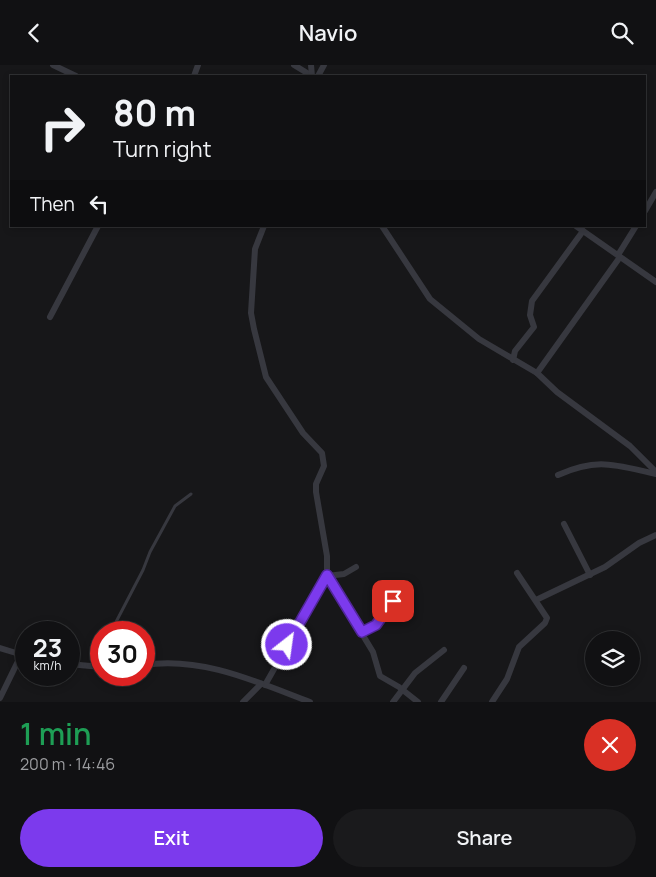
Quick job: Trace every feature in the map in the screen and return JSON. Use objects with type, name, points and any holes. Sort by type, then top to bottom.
[{"type":"street","points":[[53,65],[74,75]]},
{"type":"street","points":[[294,65],[310,75]]},
{"type":"street","points":[[646,209],[656,192]]},
{"type":"street","points":[[50,317],[97,227]]},
{"type":"street","points":[[243,702],[263,685],[327,575],[327,556],[316,492],[324,458],[318,447],[303,433],[266,377],[251,313],[256,249],[264,227]]},
{"type":"street","points":[[383,227],[430,299],[479,339],[537,373],[557,392],[630,446],[656,473]]},
{"type":"street","points":[[578,227],[656,282]]},
{"type":"street","points":[[537,373],[619,256],[635,227]]},
{"type":"street","points":[[513,359],[515,351],[534,327],[530,315],[532,301],[584,231]]},
{"type":"street","points":[[558,475],[588,464],[601,463],[656,473]]},
{"type":"street","points":[[564,524],[590,575]]},
{"type":"street","points":[[536,600],[605,567],[648,537],[656,535]]},
{"type":"street","points":[[327,575],[344,574],[356,567]]},
{"type":"street","points":[[492,702],[507,679],[519,647],[546,623],[545,613],[517,573]]},
{"type":"street","points":[[327,575],[373,652],[380,676],[418,702]]},
{"type":"street","points":[[362,632],[376,625],[393,601]]},
{"type":"street","points":[[0,649],[15,653]]},
{"type":"street","points":[[393,702],[415,673],[444,650]]},
{"type":"street","points":[[155,663],[200,664],[310,702]]},
{"type":"street","points":[[441,702],[464,668]]},
{"type":"street","points":[[0,698],[15,671]]},
{"type":"lane","points":[[117,621],[143,570],[150,552],[175,507],[191,494]]},
{"type":"route","points":[[287,645],[327,575],[362,632],[376,625],[393,601]]}]
